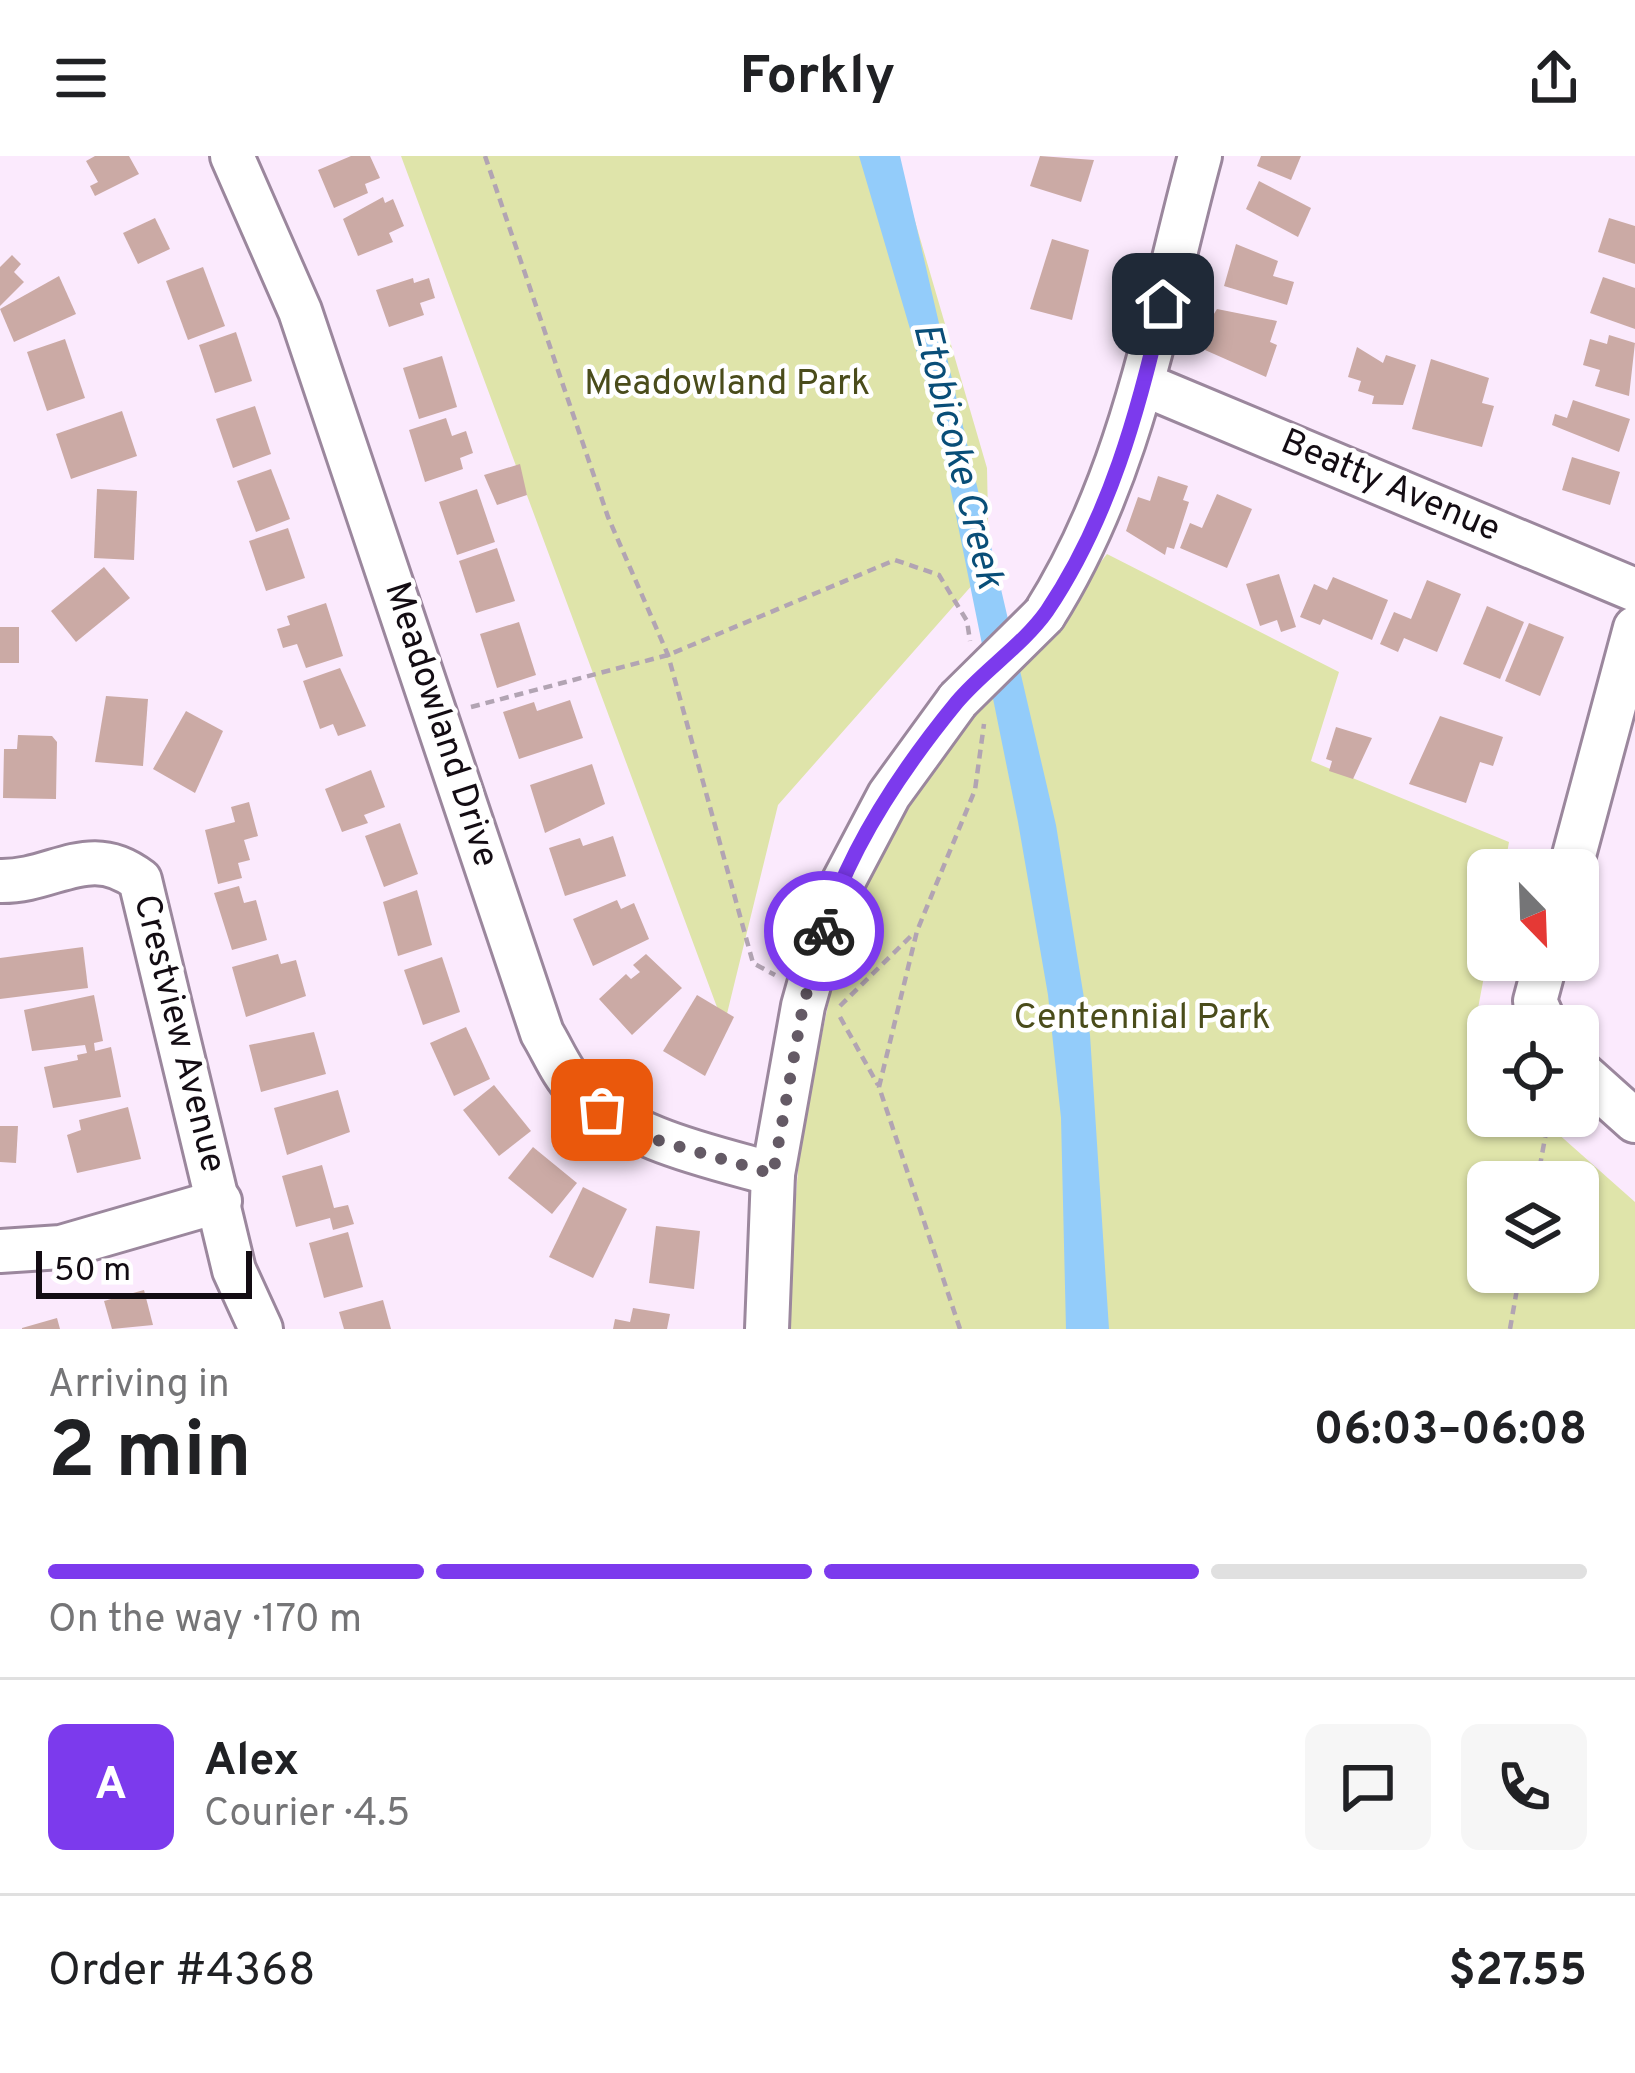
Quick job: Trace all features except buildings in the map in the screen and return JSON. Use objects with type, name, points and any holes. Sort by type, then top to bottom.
[{"type":"street","name":"Meadowland Drive","points":[[232,156],[300,311],[542,1033],[573,1085],[602,1110],[650,1138],[773,1174]]},
{"type":"street","points":[[767,1329],[773,1174],[803,1006],[832,903],[889,795],[1044,615],[1102,509],[1145,386],[1199,156]]},
{"type":"street","name":"Beatty Avenue","points":[[1145,386],[1635,590]]},
{"type":"street","points":[[1576,849],[1635,628]]},
{"type":"street","name":"Crestview Avenue","points":[[0,881],[20,882],[95,860],[120,864],[140,880],[234,1270],[261,1329]]},
{"type":"street","points":[[1599,1089],[1635,1121]]},
{"type":"street","points":[[0,1251],[61,1247],[220,1201]]},
{"type":"path","points":[[485,156],[608,517],[668,656],[753,963],[779,977]]},
{"type":"path","points":[[436,715],[668,656],[895,560],[939,574],[967,621],[970,642]]},
{"type":"path","points":[[879,1088],[916,931],[975,790],[983,744],[970,702]]},
{"type":"path","points":[[916,931],[836,1010],[879,1088],[960,1329]]},
{"type":"path","points":[[1510,1329],[1516,1293]]},
{"type":"green space","name":"Meadowland Park","points":[[401,156],[896,156],[987,468],[989,566],[778,805],[724,1026]]},
{"type":"green space","name":"Centennial Park","points":[[1107,554],[1339,672],[1311,761],[1509,842],[1508,849],[1467,849],[1467,981],[1483,981],[1479,1005],[1467,1005],[1467,1137],[1562,1137],[1589,1161],[1467,1161],[1467,1293],[1599,1293],[1599,1170],[1635,1202],[1635,1329],[785,1329],[801,1134],[855,877],[930,753],[1039,641]]},
{"type":"water","name":"Etobicoke Creek","points":[[859,156],[900,156],[1056,825],[1090,1035],[1109,1329],[1066,1329],[1061,1118],[1048,995],[1018,822],[936,417]]},
{"type":"way so far","points":[[602,1110],[650,1138],[773,1174],[803,1006],[824,931]]},
{"type":"route","points":[[824,931],[832,903],[889,795],[958,700],[1044,615],[1074,567],[1102,509],[1145,386],[1163,304]]}]
